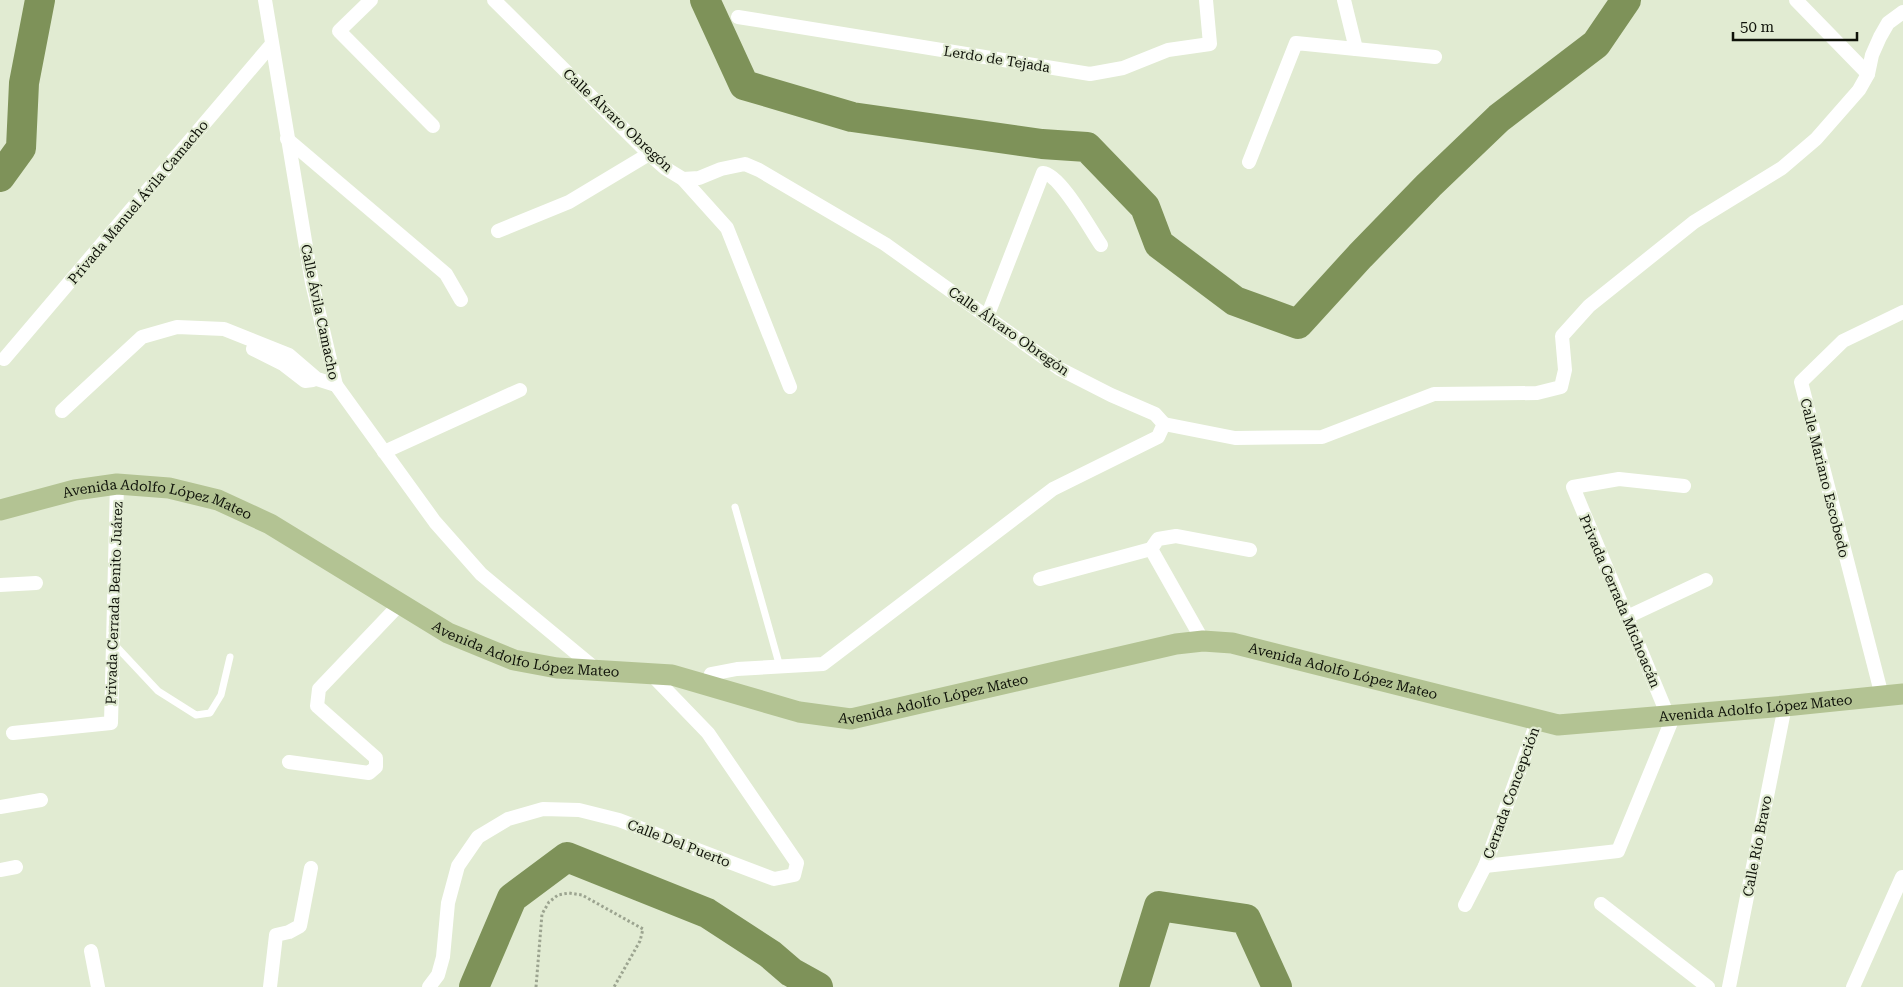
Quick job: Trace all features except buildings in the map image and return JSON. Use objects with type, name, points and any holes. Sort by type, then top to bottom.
[{"type":"main road","name":"Avenida Adolfo López Mateo","points":[[0,510],[75,490],[117,484],[169,488],[218,500],[270,524],[448,633],[514,660],[557,668],[599,672],[672,675],[799,712],[851,719],[1176,644],[1203,641],[1232,643],[1558,725],[1903,694]]},
{"type":"street","name":"Calle Ávila Camacho","points":[[265,0],[312,283],[336,385],[435,522],[481,574],[599,672]]},
{"type":"street","points":[[371,0],[339,31],[433,126]]},
{"type":"street","name":"Calle Álvaro Obregón","points":[[494,0],[649,154],[683,180],[699,178],[721,169],[745,164],[759,170],[885,244],[1060,369],[1111,395],[1155,414],[1164,424]]},
{"type":"street","name":"Lerdo de Tejada","points":[[738,17],[1090,74],[1124,68],[1168,50],[1210,44],[1206,0]]},
{"type":"street","points":[[1344,0],[1356,48]]},
{"type":"street","points":[[1796,0],[1868,74]]},
{"type":"street","points":[[706,685],[712,674],[737,669],[823,664],[1053,489],[1158,437],[1164,424],[1235,438],[1322,437],[1434,394],[1537,394],[1561,387],[1565,370],[1562,336],[1589,306],[1694,222],[1782,168],[1816,139],[1858,90],[1868,74],[1872,55],[1888,23],[1903,12]]},
{"type":"street","name":"Privada Manuel Ávila Camacho","points":[[4,359],[272,44]]},
{"type":"street","points":[[1249,162],[1296,44],[1356,48],[1435,57]]},
{"type":"street","points":[[287,139],[446,274],[461,300]]},
{"type":"street","points":[[498,231],[569,202],[649,154]]},
{"type":"street","points":[[987,317],[1043,173],[1049,173],[1060,183],[1101,245]]},
{"type":"street","points":[[683,180],[727,228],[790,387]]},
{"type":"street","name":"Calle Mariano Escobedo","points":[[1882,696],[1801,382],[1844,341],[1903,312]]},
{"type":"street","points":[[62,411],[142,337],[177,327],[224,329],[239,342],[283,364],[305,381],[317,379],[336,385]]},
{"type":"street","points":[[384,452],[520,390]]},
{"type":"street","name":"Privada Cerrada Michoacán","points":[[1671,716],[1627,617],[1573,487],[1619,480],[1684,486]]},
{"type":"street","name":"Privada Cerrada Benito Juárez","points":[[13,733],[111,723],[117,484]]},
{"type":"street","points":[[1040,579],[1151,549],[1158,539],[1176,536],[1250,550]]},
{"type":"street","points":[[1151,549],[1203,641]]},
{"type":"street","points":[[1627,617],[1706,580]]},
{"type":"street","points":[[0,585],[36,583]]},
{"type":"street","points":[[289,762],[369,773],[376,767],[376,758],[317,706],[320,689],[400,604]]},
{"type":"street","name":"Calle Del Puerto","points":[[429,987],[438,975],[443,957],[448,903],[458,866],[478,837],[508,819],[544,809],[579,810],[619,820],[774,879],[794,875],[797,863],[708,733],[650,673]]},
{"type":"street","name":"Calle Río Bravo","points":[[1728,987],[1785,706]]},
{"type":"street","points":[[1485,866],[1618,851],[1671,716]]},
{"type":"street","name":"Cerrada Concepción","points":[[1465,906],[1485,866],[1538,720]]},
{"type":"street","points":[[0,807],[41,800]]},
{"type":"street","points":[[0,870],[16,867]]},
{"type":"street","points":[[270,987],[276,935],[289,932],[300,926],[311,868]]},
{"type":"street","points":[[1853,987],[1902,877]]},
{"type":"street","points":[[1601,904],[1708,987]]},
{"type":"street","points":[[92,951],[98,987]]},
{"type":"lane","points":[[735,507],[780,667]]},
{"type":"lane","points":[[113,643],[158,691],[196,715],[210,713],[221,695],[230,657]]},
{"type":"path","points":[[536,987],[542,914],[549,902],[569,892],[582,895],[643,929],[640,941],[614,987]]},
{"type":"waterway","points":[[0,177],[21,148],[24,83],[40,0]]},
{"type":"waterway","points":[[705,0],[744,85],[852,117],[1042,144],[1087,147],[1145,207],[1159,244],[1235,301],[1298,324],[1360,256],[1429,185],[1499,118],[1596,44],[1626,0]]},
{"type":"waterway","points":[[474,987],[512,898],[567,857],[707,913],[770,954],[791,972],[818,987]]},
{"type":"waterway","points":[[1134,987],[1159,906],[1246,919],[1277,987]]}]
